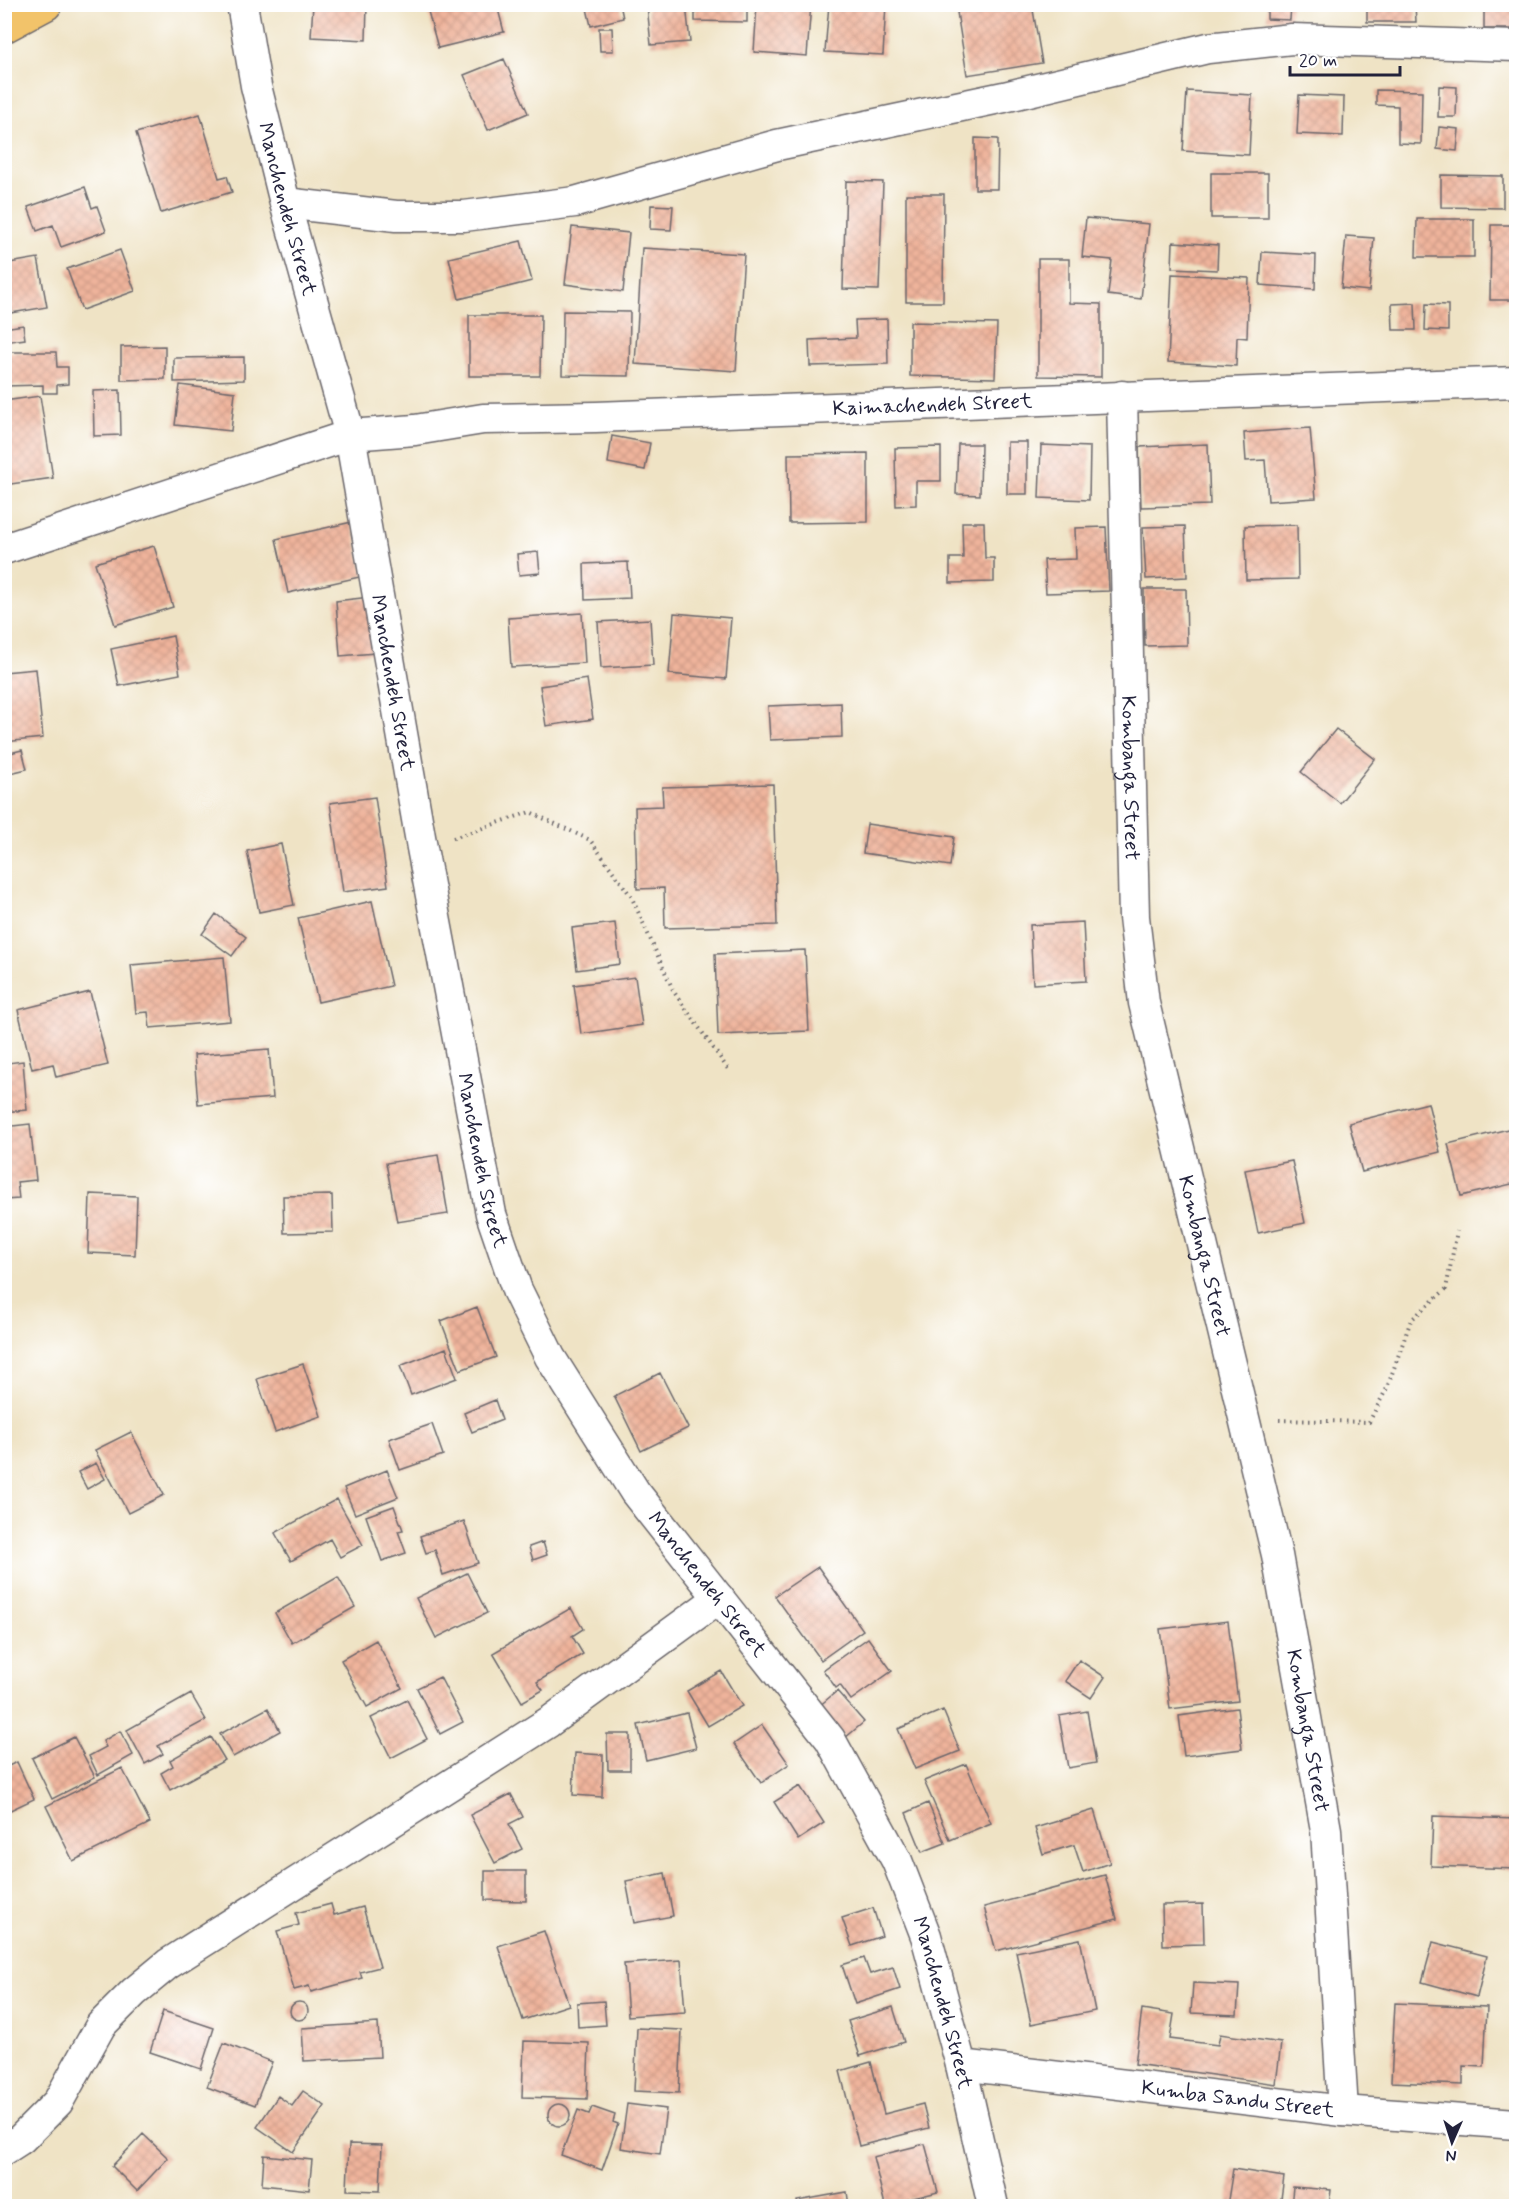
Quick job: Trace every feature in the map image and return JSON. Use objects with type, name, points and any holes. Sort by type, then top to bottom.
[{"type":"main road","points":[[4,26],[45,4]]},
{"type":"street","name":"Manchendeh Street","points":[[242,4],[256,86],[285,203],[350,435],[422,848],[490,1214],[517,1290],[550,1357],[635,1492],[830,1739],[897,1861],[927,1936],[961,2065],[993,2206]]},
{"type":"street","points":[[285,203],[396,216],[464,216],[575,202],[777,145],[1004,97],[1208,48],[1292,39],[1516,46]]},
{"type":"street","name":"Kaimachendeh Street","points":[[4,549],[350,435],[415,430],[483,419],[596,417],[1516,382]]},
{"type":"street","name":"Kombanga Street","points":[[1122,396],[1134,916],[1143,992],[1277,1555],[1326,1830],[1343,2111]]},
{"type":"street","points":[[4,2150],[21,2139],[58,2102],[101,2025],[134,1992],[168,1964],[549,1722],[719,1598]]},
{"type":"street","name":"Kumba Sandu Street","points":[[961,2065],[1343,2111],[1516,2124]]},
{"type":"path","points":[[422,848],[530,812],[590,840],[631,896],[674,992],[730,1072]]},
{"type":"path","points":[[1245,1419],[1369,1422],[1387,1388],[1411,1320],[1446,1289],[1457,1231]]},
{"type":"building","points":[[313,4],[367,5],[366,40],[311,37]]},
{"type":"building","points":[[426,4],[497,5],[504,32],[438,48]]},
{"type":"building","points":[[586,4],[620,4],[623,18],[591,26]]},
{"type":"building","points":[[695,4],[747,4],[747,22],[695,21]]},
{"type":"building","points":[[757,4],[811,4],[807,56],[754,52]]},
{"type":"building","points":[[829,4],[886,4],[883,55],[825,52]]},
{"type":"building","points":[[1004,4],[1032,4],[1042,63],[967,75],[957,12]]},
{"type":"building","points":[[1267,4],[1291,4],[1290,20],[1267,19]]},
{"type":"building","points":[[1367,4],[1415,4],[1416,22],[1367,22]]},
{"type":"building","points":[[1484,4],[1516,4],[1516,29],[1484,29]]},
{"type":"building","points":[[647,5],[686,5],[690,42],[651,45]]},
{"type":"building","points":[[599,28],[612,28],[613,51],[600,51]]},
{"type":"building","points":[[504,59],[528,113],[488,130],[464,75]]},
{"type":"building","points":[[1439,86],[1457,87],[1456,117],[1438,117]]},
{"type":"building","points":[[1376,90],[1422,91],[1421,144],[1398,143],[1398,106],[1376,105]]},
{"type":"building","points":[[1187,91],[1252,95],[1249,155],[1183,151]]},
{"type":"building","points":[[1299,95],[1344,97],[1343,136],[1297,134]]},
{"type":"building","points":[[200,114],[219,178],[227,176],[232,192],[161,213],[136,133]]},
{"type":"building","points":[[1439,127],[1459,129],[1457,151],[1437,149]]},
{"type":"building","points":[[975,138],[998,139],[997,189],[975,189]]},
{"type":"building","points":[[1211,173],[1268,173],[1268,218],[1211,218]]},
{"type":"building","points":[[1441,175],[1503,176],[1503,208],[1441,207]]},
{"type":"building","points":[[846,181],[883,182],[879,290],[843,289]]},
{"type":"building","points":[[85,187],[92,208],[97,206],[106,231],[61,247],[53,225],[37,231],[28,207]]},
{"type":"building","points":[[906,194],[944,194],[943,302],[906,302]]},
{"type":"building","points":[[651,205],[673,206],[671,230],[650,229]]},
{"type":"building","points":[[1086,218],[1149,224],[1141,299],[1108,295],[1112,260],[1082,257]]},
{"type":"building","points":[[1417,219],[1474,219],[1474,257],[1416,257]]},
{"type":"building","points":[[1491,225],[1516,225],[1516,300],[1490,300]]},
{"type":"building","points":[[572,227],[629,233],[623,292],[565,284]]},
{"type":"building","points":[[1346,236],[1374,238],[1369,291],[1341,288]]},
{"type":"building","points":[[521,241],[532,281],[459,299],[449,258]]},
{"type":"building","points":[[1173,242],[1218,245],[1217,270],[1172,268]]},
{"type":"building","points":[[642,248],[744,254],[736,371],[635,364]]},
{"type":"building","points":[[120,250],[135,291],[82,310],[67,269]]},
{"type":"building","points":[[1262,252],[1316,255],[1315,289],[1260,285]]},
{"type":"building","points":[[38,258],[47,307],[5,314],[4,264]]},
{"type":"building","points":[[1038,259],[1069,259],[1069,303],[1101,304],[1101,377],[1038,376]]},
{"type":"building","points":[[1172,274],[1249,278],[1247,338],[1237,337],[1236,366],[1168,362]]},
{"type":"building","points":[[1415,303],[1416,330],[1393,330],[1392,304]]},
{"type":"building","points":[[1426,304],[1448,305],[1448,331],[1425,330]]},
{"type":"building","points":[[563,311],[630,312],[629,376],[562,375]]},
{"type":"building","points":[[469,315],[541,315],[540,376],[469,376]]},
{"type":"building","points":[[887,319],[888,364],[810,366],[809,340],[856,338],[855,320]]},
{"type":"building","points":[[910,322],[997,324],[995,378],[910,376]]},
{"type":"building","points":[[23,325],[25,339],[4,342],[4,328]]},
{"type":"building","points":[[165,346],[165,379],[121,380],[121,347]]},
{"type":"building","points":[[4,352],[56,352],[57,367],[68,367],[68,384],[57,385],[57,393],[43,393],[43,385],[4,386]]},
{"type":"building","points":[[244,357],[244,380],[174,382],[174,358]]},
{"type":"building","points":[[180,385],[235,392],[231,431],[175,425]]},
{"type":"building","points":[[120,390],[121,435],[94,436],[93,391]]},
{"type":"building","points":[[40,396],[53,478],[4,485],[4,401]]},
{"type":"building","points":[[1310,428],[1316,498],[1268,501],[1265,460],[1246,461],[1244,433]]},
{"type":"building","points":[[612,436],[650,443],[645,470],[608,463]]},
{"type":"building","points":[[1007,442],[1027,442],[1027,494],[1007,494]]},
{"type":"building","points":[[958,444],[981,444],[980,495],[956,494]]},
{"type":"building","points":[[1208,444],[1210,505],[1141,507],[1139,447]]},
{"type":"building","points":[[1041,445],[1090,447],[1089,500],[1039,498]]},
{"type":"building","points":[[941,447],[941,481],[916,481],[916,505],[896,506],[895,448]]},
{"type":"building","points":[[868,453],[868,522],[789,523],[788,454]]},
{"type":"building","points":[[352,522],[364,576],[288,593],[276,539]]},
{"type":"building","points":[[962,522],[984,522],[985,558],[994,558],[994,582],[950,583],[950,558],[963,558]]},
{"type":"building","points":[[1297,525],[1298,579],[1246,580],[1245,526]]},
{"type":"building","points":[[1185,526],[1187,577],[1146,579],[1143,527]]},
{"type":"building","points":[[1106,527],[1109,591],[1046,593],[1044,560],[1076,559],[1075,528]]},
{"type":"building","points":[[154,546],[173,607],[115,625],[95,563]]},
{"type":"building","points":[[538,552],[540,573],[519,575],[517,554]]},
{"type":"building","points":[[628,562],[630,598],[585,600],[584,564]]},
{"type":"building","points":[[1144,589],[1186,589],[1187,645],[1145,646]]},
{"type":"building","points":[[370,597],[375,653],[340,656],[336,601]]},
{"type":"building","points":[[582,613],[585,663],[511,667],[508,618]]},
{"type":"building","points":[[674,613],[731,618],[726,679],[669,674]]},
{"type":"building","points":[[650,619],[653,665],[601,668],[598,622]]},
{"type":"building","points":[[173,636],[180,674],[119,686],[111,649]]},
{"type":"building","points":[[36,669],[43,738],[4,742],[4,672]]},
{"type":"building","points":[[587,679],[593,719],[546,726],[540,686]]},
{"type":"building","points":[[841,703],[842,737],[770,740],[768,706]]},
{"type":"building","points":[[1336,729],[1375,759],[1340,803],[1301,772]]},
{"type":"building","points":[[22,750],[27,769],[10,773],[6,754]]},
{"type":"building","points":[[773,784],[777,925],[665,928],[664,888],[637,889],[635,807],[663,806],[662,787]]},
{"type":"building","points":[[375,797],[388,886],[343,892],[330,803]]},
{"type":"building","points":[[867,824],[954,837],[950,866],[863,853]]},
{"type":"building","points":[[281,844],[294,905],[259,912],[247,851]]},
{"type":"building","points":[[372,901],[391,986],[318,1002],[298,918]]},
{"type":"building","points":[[216,914],[246,937],[232,956],[202,934]]},
{"type":"building","points":[[1083,922],[1086,981],[1033,984],[1030,925]]},
{"type":"building","points":[[615,923],[620,964],[577,970],[572,928]]},
{"type":"building","points":[[805,950],[809,1031],[718,1035],[715,954]]},
{"type":"building","points":[[224,957],[230,1021],[150,1028],[148,1012],[136,1013],[131,965]]},
{"type":"building","points":[[635,977],[642,1025],[581,1034],[574,985]]},
{"type":"building","points":[[90,992],[108,1065],[56,1077],[53,1064],[32,1069],[18,1010]]},
{"type":"building","points":[[4,1046],[7,1046],[8,1063],[23,1061],[27,1110],[4,1112]]},
{"type":"building","points":[[269,1049],[273,1098],[198,1104],[194,1055]]},
{"type":"building","points":[[1428,1103],[1440,1152],[1362,1172],[1349,1123]]},
{"type":"building","points":[[30,1124],[36,1180],[17,1182],[19,1199],[4,1200],[4,1127]]},
{"type":"building","points":[[1516,1127],[1516,1183],[1461,1196],[1448,1144]]},
{"type":"building","points":[[438,1155],[448,1214],[397,1222],[386,1163]]},
{"type":"building","points":[[1292,1161],[1305,1223],[1258,1233],[1245,1170]]},
{"type":"building","points":[[90,1194],[137,1196],[135,1255],[88,1253]]},
{"type":"building","points":[[332,1195],[333,1232],[284,1233],[283,1196]]},
{"type":"building","points":[[477,1307],[496,1357],[460,1370],[441,1321]]},
{"type":"building","points":[[446,1348],[457,1378],[411,1395],[400,1366]]},
{"type":"building","points":[[303,1364],[321,1416],[275,1432],[257,1379]]},
{"type":"building","points":[[660,1373],[688,1428],[641,1451],[614,1396]]},
{"type":"building","points":[[495,1400],[502,1420],[472,1432],[464,1413]]},
{"type":"building","points":[[432,1424],[443,1455],[400,1470],[389,1439]]},
{"type":"building","points":[[131,1432],[164,1495],[128,1513],[95,1450]]},
{"type":"building","points":[[96,1463],[105,1479],[87,1489],[78,1472]]},
{"type":"building","points":[[387,1470],[398,1497],[355,1514],[344,1488]]},
{"type":"building","points":[[337,1499],[363,1545],[340,1557],[330,1539],[291,1561],[275,1533]]},
{"type":"building","points":[[394,1506],[403,1530],[398,1531],[406,1553],[382,1561],[366,1516]]},
{"type":"building","points":[[464,1521],[478,1563],[443,1575],[435,1550],[426,1553],[420,1536]]},
{"type":"building","points":[[543,1542],[547,1555],[533,1560],[529,1547]]},
{"type":"building","points":[[818,1567],[863,1630],[821,1660],[775,1596]]},
{"type":"building","points":[[467,1573],[487,1613],[436,1638],[416,1598]]},
{"type":"building","points":[[338,1577],[355,1607],[292,1643],[275,1613]]},
{"type":"building","points":[[571,1608],[583,1629],[572,1636],[583,1654],[537,1682],[543,1690],[522,1702],[493,1653]]},
{"type":"building","points":[[1228,1621],[1238,1701],[1170,1709],[1160,1629]]},
{"type":"building","points":[[868,1638],[892,1671],[851,1700],[840,1685],[836,1688],[823,1670]]},
{"type":"building","points":[[376,1640],[402,1688],[367,1707],[341,1660]]},
{"type":"building","points":[[1079,1660],[1105,1677],[1091,1698],[1065,1681]]},
{"type":"building","points":[[721,1671],[742,1706],[708,1726],[687,1691]]},
{"type":"building","points":[[440,1677],[463,1722],[440,1734],[417,1688]]},
{"type":"building","points":[[837,1691],[864,1722],[845,1738],[818,1707]]},
{"type":"building","points":[[191,1694],[206,1720],[158,1746],[163,1754],[145,1764],[127,1730]]},
{"type":"building","points":[[407,1700],[427,1739],[391,1758],[371,1718]]},
{"type":"building","points":[[268,1708],[280,1731],[233,1757],[220,1734]]},
{"type":"building","points":[[1237,1708],[1242,1749],[1184,1756],[1179,1716]]},
{"type":"building","points":[[943,1710],[960,1751],[915,1769],[898,1729]]},
{"type":"building","points":[[1087,1711],[1096,1763],[1068,1768],[1059,1716]]},
{"type":"building","points":[[687,1713],[696,1748],[646,1760],[638,1725]]},
{"type":"building","points":[[762,1725],[789,1764],[761,1783],[734,1744]]},
{"type":"building","points":[[120,1731],[133,1755],[98,1775],[89,1756],[106,1747],[103,1741]]},
{"type":"building","points":[[607,1734],[630,1734],[630,1770],[608,1770]]},
{"type":"building","points":[[74,1737],[95,1777],[52,1799],[32,1758]]},
{"type":"building","points":[[211,1737],[225,1760],[170,1790],[161,1773],[173,1766],[170,1760]]},
{"type":"building","points":[[575,1753],[603,1755],[602,1797],[573,1795]]},
{"type":"building","points":[[17,1762],[34,1799],[4,1813],[4,1768]]},
{"type":"building","points":[[966,1764],[991,1823],[950,1840],[924,1781]]},
{"type":"building","points":[[122,1768],[150,1823],[73,1861],[46,1806]]},
{"type":"building","points":[[800,1786],[824,1823],[798,1840],[774,1802]]},
{"type":"building","points":[[511,1794],[523,1817],[509,1824],[522,1849],[495,1863],[470,1815]]},
{"type":"building","points":[[928,1803],[945,1843],[922,1852],[906,1813]]},
{"type":"building","points":[[1094,1810],[1110,1863],[1083,1872],[1074,1845],[1043,1854],[1035,1828]]},
{"type":"building","points":[[1433,1816],[1516,1819],[1516,1869],[1431,1866]]},
{"type":"building","points":[[485,1871],[526,1871],[526,1901],[485,1900]]},
{"type":"building","points":[[665,1873],[673,1916],[634,1923],[626,1881]]},
{"type":"building","points":[[1105,1875],[1117,1919],[996,1951],[984,1907]]},
{"type":"building","points":[[331,1904],[334,1915],[363,1907],[380,1967],[360,1972],[362,1978],[311,1992],[309,1986],[294,1990],[277,1931],[299,1925],[296,1913]]},
{"type":"building","points":[[1203,1904],[1204,1944],[1163,1945],[1162,1905]]},
{"type":"building","points":[[873,1908],[882,1936],[852,1946],[842,1918]]},
{"type":"building","points":[[544,1931],[569,2005],[523,2020],[498,1946]]},
{"type":"building","points":[[1080,1939],[1095,2011],[1031,2024],[1016,1952]]},
{"type":"building","points":[[1433,1942],[1487,1956],[1477,1997],[1422,1982]]},
{"type":"building","points":[[864,1958],[870,1974],[893,1967],[900,1989],[855,2004],[842,1965]]},
{"type":"building","points":[[681,1960],[685,2012],[628,2016],[624,1964]]},
{"type":"building","points":[[1193,1983],[1239,1985],[1237,2015],[1191,2013]]},
{"type":"building","points":[[604,2001],[606,2025],[578,2027],[577,2003]]},
{"type":"building","points":[[299,2002],[305,2005],[308,2011],[305,2017],[299,2020],[293,2017],[290,2011],[293,2005]]},
{"type":"building","points":[[1395,2003],[1487,2007],[1484,2067],[1463,2066],[1463,2085],[1391,2082]]},
{"type":"building","points":[[893,2007],[904,2042],[860,2056],[848,2021]]},
{"type":"building","points":[[1142,2009],[1174,2014],[1170,2039],[1218,2045],[1220,2034],[1281,2043],[1276,2084],[1135,2064]]},
{"type":"building","points":[[163,2011],[214,2028],[201,2069],[150,2052]]},
{"type":"building","points":[[378,2023],[380,2057],[304,2061],[302,2028]]},
{"type":"building","points":[[637,2028],[682,2030],[679,2093],[634,2091]]},
{"type":"building","points":[[524,2041],[589,2043],[587,2099],[522,2097]]},
{"type":"building","points":[[224,2043],[272,2062],[255,2105],[207,2087]]},
{"type":"building","points":[[871,2062],[884,2114],[923,2104],[929,2128],[859,2146],[840,2071]]},
{"type":"building","points":[[303,2091],[325,2106],[293,2152],[257,2127],[278,2096],[292,2106]]},
{"type":"building","points":[[559,2104],[567,2107],[570,2115],[567,2123],[559,2126],[551,2123],[548,2115],[551,2107]]},
{"type":"building","points":[[627,2104],[666,2109],[660,2154],[621,2148]]},
{"type":"building","points":[[592,2107],[615,2115],[613,2122],[618,2124],[602,2170],[561,2155],[578,2110],[589,2114]]},
{"type":"building","points":[[143,2134],[168,2158],[137,2191],[112,2166]]},
{"type":"building","points":[[349,2144],[382,2145],[380,2191],[347,2190]]},
{"type":"building","points":[[925,2144],[938,2192],[885,2205],[873,2157]]},
{"type":"building","points":[[264,2155],[312,2160],[309,2190],[262,2185]]},
{"type":"building","points":[[1233,2169],[1284,2177],[1280,2206],[1227,2206]]},
{"type":"building","points":[[1293,2187],[1331,2190],[1329,2206],[1291,2206]]},
{"type":"building","points":[[847,2192],[849,2206],[798,2206],[797,2201]]}]
